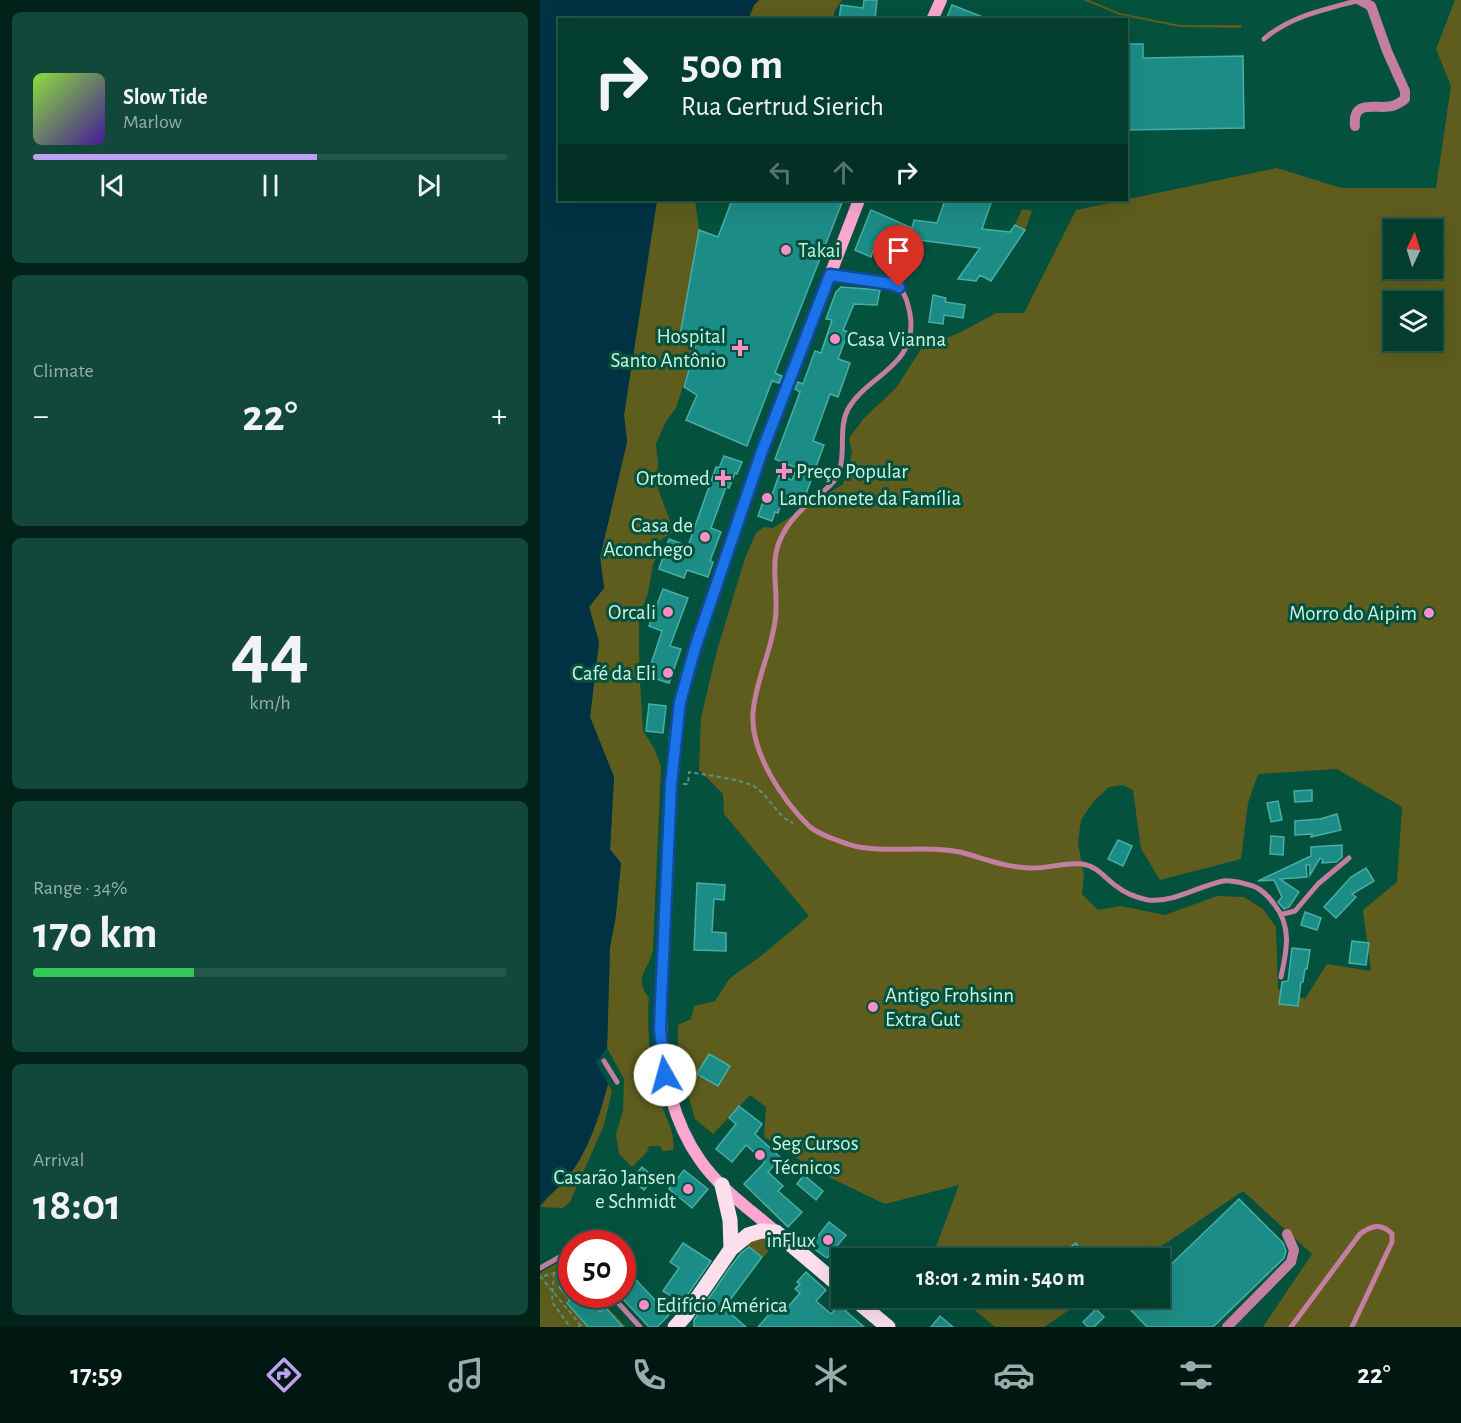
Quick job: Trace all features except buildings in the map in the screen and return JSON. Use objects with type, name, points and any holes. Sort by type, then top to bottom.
[{"type":"main road","points":[[933,18],[941,0]]},
{"type":"main road","points":[[831,1279],[722,1185],[700,1160],[692,1147],[671,1094],[662,1055],[660,1029],[663,929],[675,735],[680,702],[695,648],[762,451],[859,201]]},
{"type":"main road","points":[[722,1185],[730,1220],[731,1249]]},
{"type":"main road","points":[[679,1326],[731,1249],[748,1234],[761,1231],[776,1232]]},
{"type":"main road","points":[[865,1308],[888,1327]]},
{"type":"street","points":[[1355,126],[1355,116],[1363,107],[1368,105],[1392,106],[1405,99],[1405,90],[1387,51],[1371,6],[1360,0]]},
{"type":"street","points":[[830,275],[899,287]]},
{"type":"street","points":[[1227,1327],[1291,1262],[1294,1250],[1287,1234]]},
{"type":"lane","points":[[1264,39],[1297,19],[1317,11],[1360,0]]},
{"type":"lane","points":[[899,287],[904,293],[911,319],[908,341],[903,352],[887,372],[850,405],[843,424],[837,477],[796,516],[783,534],[776,554],[774,575],[776,618],[752,715],[754,739],[784,798],[813,830],[856,847],[960,852],[1004,866],[1025,868],[1044,869],[1069,864],[1085,864],[1096,868],[1117,887],[1136,897],[1150,900],[1169,898],[1228,880],[1254,885],[1268,896],[1283,914],[1287,941],[1281,977]]},
{"type":"lane","points":[[1283,914],[1295,911],[1318,884],[1349,858]]},
{"type":"lane","points":[[604,1061],[617,1082]]},
{"type":"lane","points":[[1290,1327],[1360,1234],[1377,1225],[1392,1234],[1392,1242],[1352,1327]]},
{"type":"lane","points":[[540,1268],[558,1258]]},
{"type":"lane","points":[[623,1308],[640,1327]]},
{"type":"path","points":[[682,775],[681,784],[688,784],[688,773],[690,772],[756,787],[785,819],[813,830]]},
{"type":"path","points":[[570,1327],[552,1302],[553,1291],[554,1273],[540,1276],[553,1291],[580,1326],[584,1323]]},
{"type":"shaded area","points":[[759,0],[842,0],[835,10],[833,18],[749,18],[754,5]]},
{"type":"shaded area","points":[[1083,0],[1089,0],[1120,13],[1180,25],[1241,25],[1241,28],[1179,27],[1120,15]]},
{"type":"shaded area","points":[[1455,0],[1461,0],[1461,1327],[1263,1327],[1312,1254],[1243,1191],[1159,1248],[936,1248],[959,1185],[885,1204],[820,1173],[764,1137],[766,1107],[750,1095],[713,1134],[695,1119],[678,1059],[678,1025],[691,1019],[694,1006],[715,1001],[730,978],[761,956],[809,916],[724,814],[723,794],[699,770],[701,718],[716,654],[745,558],[756,533],[764,527],[773,528],[843,484],[852,453],[849,438],[865,417],[896,388],[921,349],[961,332],[996,313],[1024,313],[1076,210],[1128,201],[1128,199],[1277,168],[1341,188],[1436,188],[1451,86],[1436,49]],"holes":[[[1337,769],[1402,807],[1397,882],[1363,910],[1371,971],[1327,964],[1305,999],[1278,989],[1276,927],[1263,909],[1244,897],[1217,896],[1165,915],[1121,906],[1098,910],[1082,894],[1084,875],[1078,843],[1081,820],[1094,801],[1109,787],[1123,785],[1133,790],[1141,849],[1160,880],[1241,859],[1248,803],[1258,774]]]},
{"type":"shaded area","points":[[657,201],[695,201],[699,230],[679,341],[696,345],[676,408],[666,421],[656,444],[658,464],[656,483],[674,532],[657,542],[657,557],[653,564],[648,593],[639,617],[643,731],[654,748],[661,766],[653,949],[642,984],[649,998],[649,1036],[654,1076],[674,1144],[673,1150],[663,1151],[660,1146],[649,1146],[647,1152],[632,1167],[619,1154],[616,1134],[623,1111],[624,1079],[607,1048],[610,947],[616,915],[610,849],[614,777],[590,717],[599,642],[589,607],[604,588],[600,557],[627,442],[624,415]]},
{"type":"shaded area","points":[[1022,209],[1032,211],[1025,230],[1015,225]]},
{"type":"shaded area","points":[[608,1084],[612,1091],[604,1125],[570,1202],[563,1208],[540,1207],[552,1192],[599,1116]]},
{"type":"shaded area","points":[[762,1238],[774,1244],[764,1257],[747,1245],[751,1241]]},
{"type":"shaded area","points":[[558,1262],[558,1308],[608,1308],[626,1327],[540,1327],[540,1273]]},
{"type":"shaded area","points":[[972,1308],[1072,1308],[1044,1327],[995,1327]]},
{"type":"water","points":[[540,0],[759,0],[748,18],[558,18],[558,201],[657,201],[624,415],[627,442],[600,557],[604,588],[589,607],[599,642],[590,717],[614,777],[610,849],[621,863],[610,947],[607,1048],[596,1062],[608,1084],[597,1121],[575,1168],[540,1205]]},
{"type":"place","name":"Takai","points":[[786,250]]},
{"type":"place","name":"Casa Vianna","points":[[835,339]]},
{"type":"place","name":"Hospital Santo Antônio","points":[[740,348]]},
{"type":"place","name":"Preço Popular","points":[[784,471]]},
{"type":"place","name":"Ortomed","points":[[723,478]]},
{"type":"place","name":"Lanchonete da Família","points":[[767,498]]},
{"type":"place","name":"Casa de Aconchego","points":[[705,537]]},
{"type":"place","name":"Orcali","points":[[668,612]]},
{"type":"place","name":"Morro do Aipim","points":[[1429,613]]},
{"type":"place","name":"Café da Eli","points":[[668,673]]},
{"type":"place","name":"Antigo Frohsinn Extra Gut","points":[[873,1007]]},
{"type":"place","name":"Seg Cursos Técnicos","points":[[760,1155]]},
{"type":"place","name":"Casarão Jansen e Schmidt","points":[[688,1189]]},
{"type":"place","name":"inFlux","points":[[828,1240]]},
{"type":"place","name":"Edifício América","points":[[644,1305]]},
{"type":"route","points":[[665,1075],[660,1029],[663,919],[671,784],[680,702],[695,648],[762,451],[830,275],[899,287]]}]
